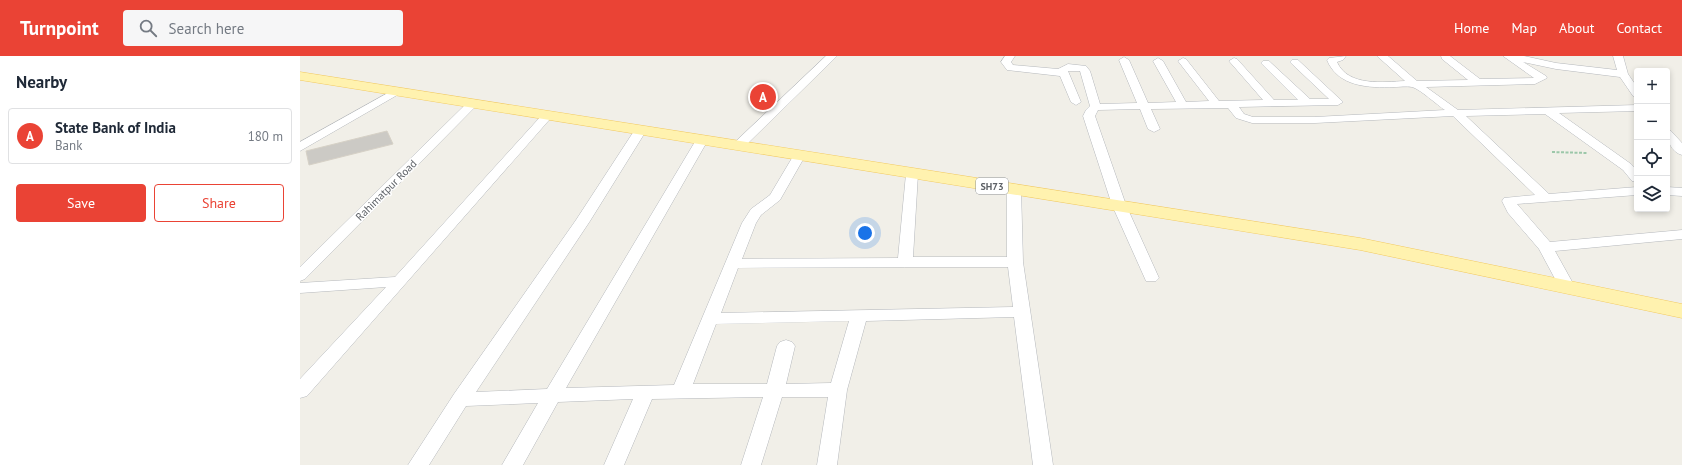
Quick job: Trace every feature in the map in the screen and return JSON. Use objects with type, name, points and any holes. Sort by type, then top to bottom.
[{"type":"main road","name":"SH73","points":[[300,76],[546,117],[702,140],[912,174],[1119,204],[1360,244],[1682,311]]},
{"type":"street","points":[[738,146],[832,56]]},
{"type":"street","points":[[1010,56],[1006,62],[1010,68],[1064,73]]},
{"type":"street","points":[[1341,56],[1340,58],[1332,60],[1334,64],[1352,81],[1358,84],[1535,81],[1542,78],[1508,56]]},
{"type":"street","points":[[1382,56],[1415,84],[1456,113],[1546,198]]},
{"type":"street","points":[[1515,56],[1549,65],[1623,74]]},
{"type":"street","points":[[1618,56],[1623,74],[1634,90]]},
{"type":"street","points":[[1445,57],[1477,82]]},
{"type":"street","points":[[1124,60],[1154,128]]},
{"type":"street","points":[[1158,61],[1182,104]]},
{"type":"street","points":[[1183,61],[1216,104]]},
{"type":"street","points":[[1234,62],[1271,103]]},
{"type":"street","points":[[1152,278],[1119,204],[1089,116],[1091,110],[1096,107],[1143,105],[1338,102],[1295,62]]},
{"type":"street","points":[[1266,63],[1308,103]]},
{"type":"street","points":[[1076,102],[1063,70],[1068,68],[1084,69],[1096,107]]},
{"type":"street","points":[[300,147],[395,92]]},
{"type":"street","name":"Rahimatpur Road","points":[[300,276],[472,104]]},
{"type":"street","points":[[1231,104],[1240,116],[1252,120],[1315,120],[1456,113],[1634,108]]},
{"type":"street","points":[[1547,110],[1634,176]]},
{"type":"street","points":[[300,391],[546,117]]},
{"type":"street","points":[[418,465],[461,399],[583,221],[640,131]]},
{"type":"street","points":[[1670,137],[1682,151]]},
{"type":"street","points":[[512,465],[702,140]]},
{"type":"street","points":[[681,391],[712,319],[749,223],[756,212],[775,197],[799,156]]},
{"type":"street","points":[[906,262],[912,174]]},
{"type":"street","points":[[1014,189],[1015,262],[1043,465]]},
{"type":"street","points":[[1567,287],[1546,247],[1513,210],[1509,201],[1634,191]]},
{"type":"street","points":[[1670,191],[1682,192]]},
{"type":"street","points":[[1546,247],[1676,236],[1682,234]]},
{"type":"street","points":[[734,264],[1015,262]]},
{"type":"street","points":[[300,288],[400,281]]},
{"type":"street","points":[[712,319],[1021,312]]},
{"type":"street","points":[[827,465],[838,390],[859,316]]},
{"type":"street","points":[[751,465],[775,390],[786,346]]},
{"type":"street","points":[[461,399],[681,391],[838,390]]},
{"type":"street","points":[[614,465],[645,393]]},
{"type":"path","points":[[1552,152],[1607,154]]},
{"type":"building","points":[[387,131],[393,144],[309,165],[306,151]]},
{"type":"place","name":"State Bank of India","points":[[763,97]]}]
